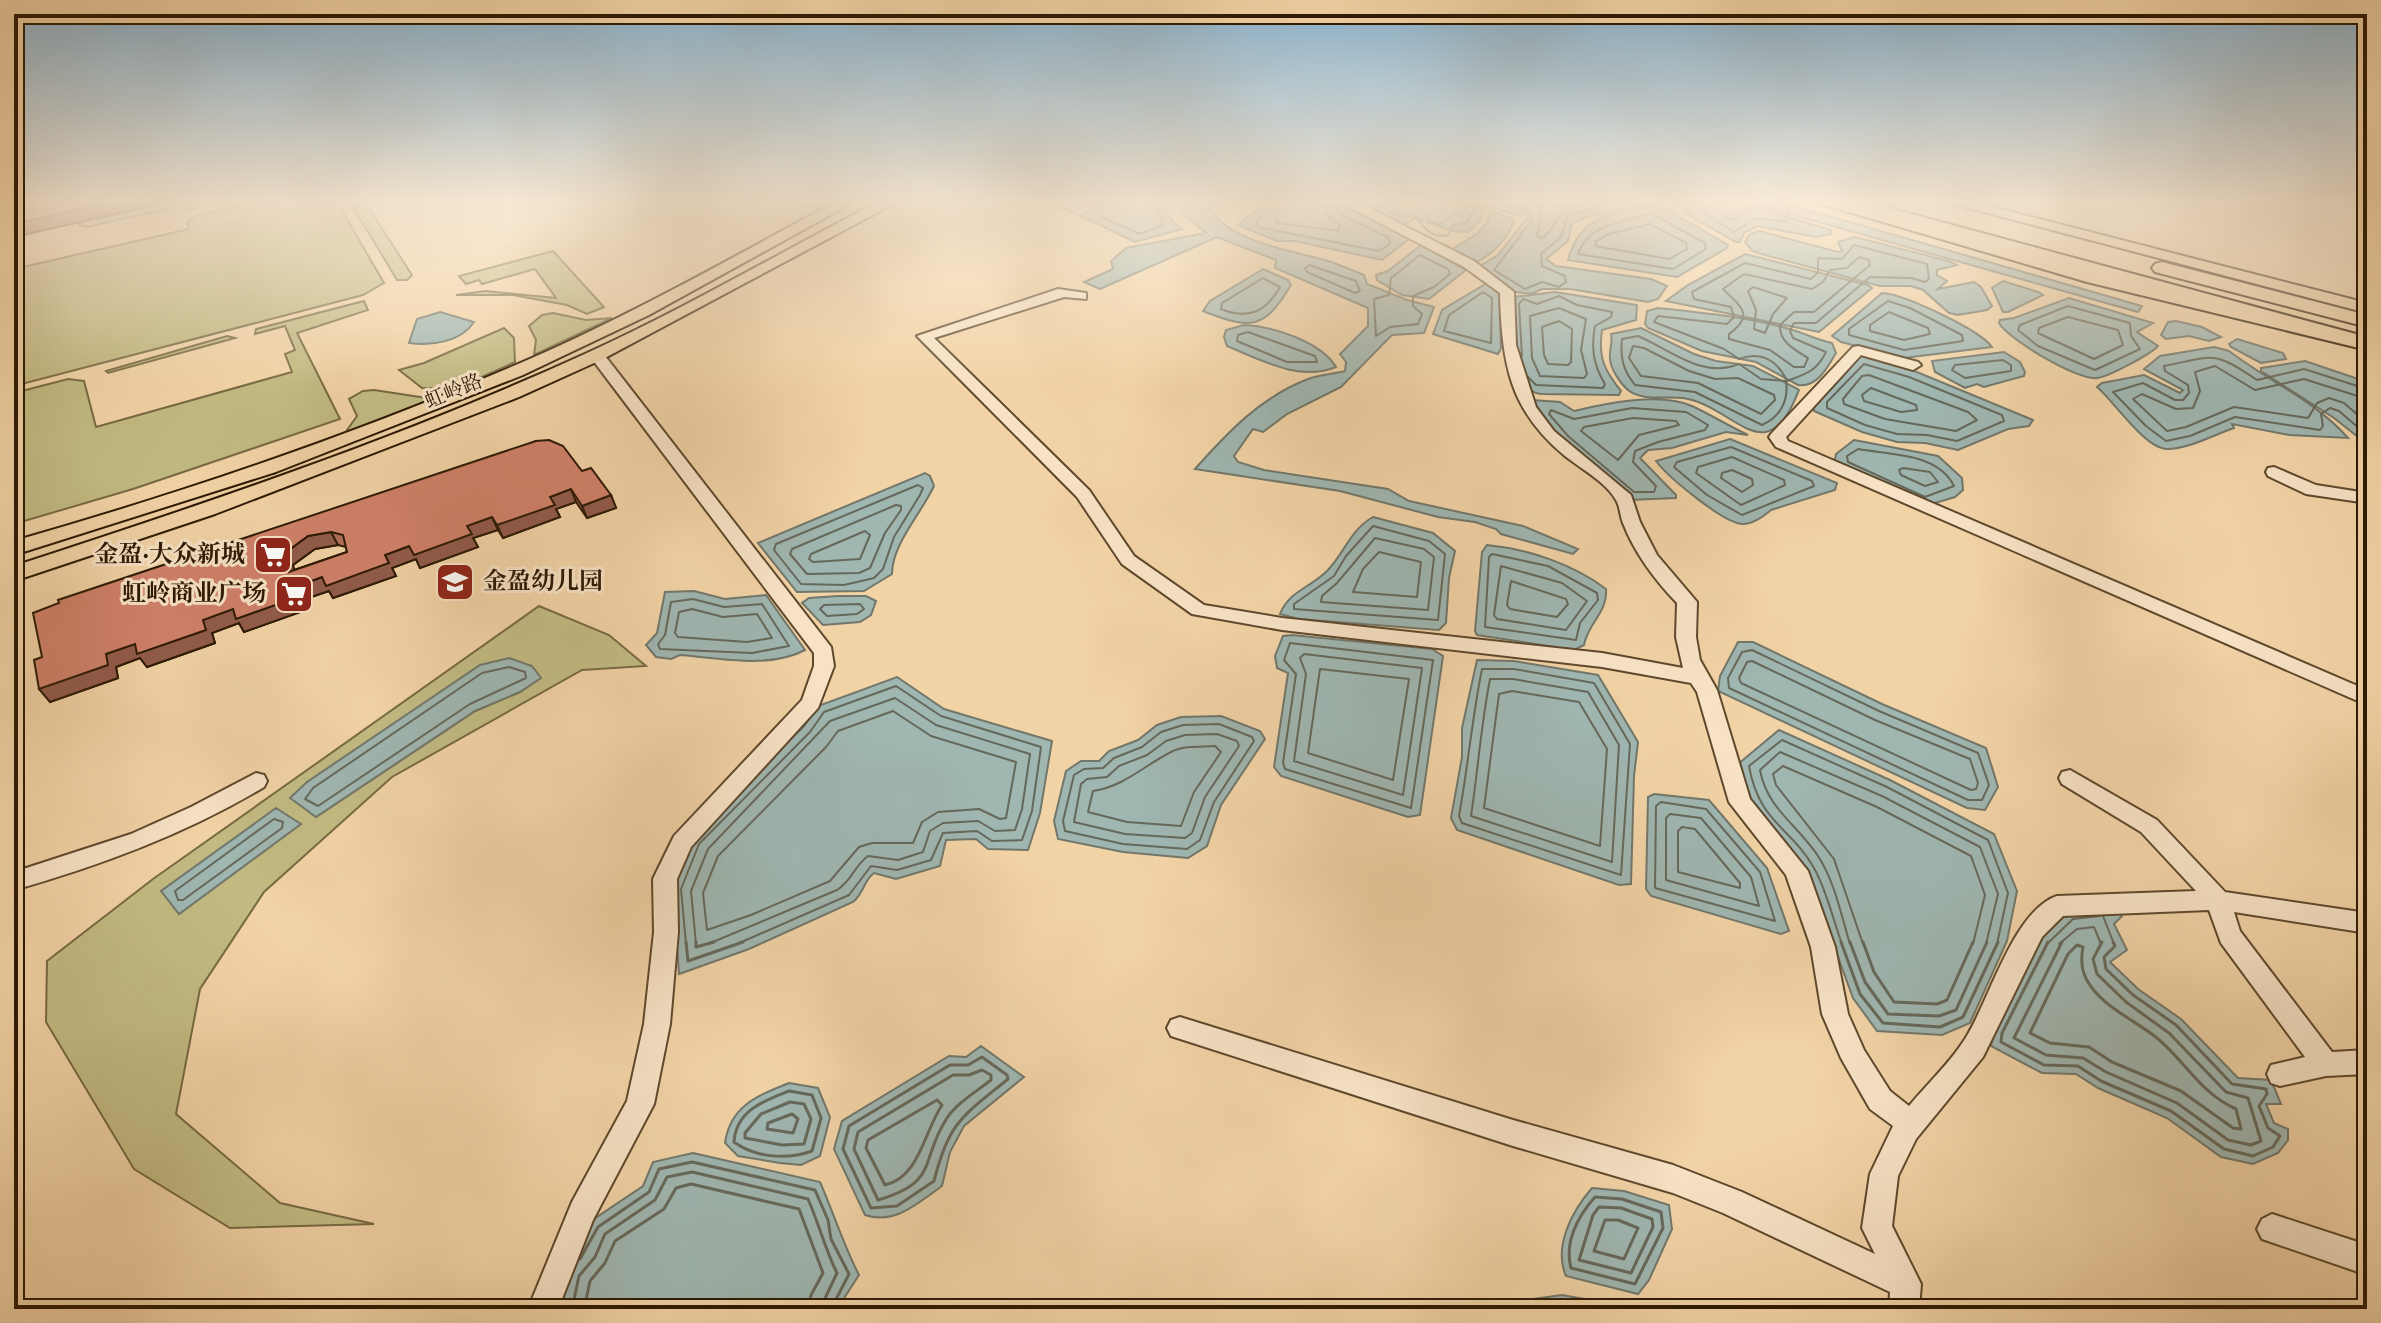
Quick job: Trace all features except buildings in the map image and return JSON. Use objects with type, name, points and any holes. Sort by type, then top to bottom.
[{"type":"highway","points":[[2072,264],[2367,344]]},
{"type":"highway","points":[[2116,264],[2367,330]]},
{"type":"highway","points":[[2147,264],[2367,321]]},
{"type":"main road","name":"虹岭路","points":[[14,548],[85,528],[275,465],[518,370],[645,310],[732,264]]},
{"type":"main road","name":"虹岭路","points":[[14,574],[208,510],[373,449],[597,355],[772,264]]},
{"type":"main road","points":[[2035,264],[2215,310],[2367,344]]},
{"type":"main road","points":[[2194,264],[2367,308]]},
{"type":"street","points":[[1468,264],[1507,292],[1512,361],[1528,407],[1548,434],[1602,475],[1625,499],[1631,522],[1648,555],[1662,576],[1687,602],[1684,622],[1694,677]]},
{"type":"street","points":[[1081,296],[1063,292],[1040,302],[924,336],[1083,494],[1128,560],[1199,610],[1282,624],[1602,660],[1694,677],[1707,690],[1740,802],[1796,871],[1823,947],[1835,1014],[1854,1058],[1880,1100],[1912,1124]]},
{"type":"street","points":[[1913,365],[1858,350],[1777,437],[1782,444],[2367,698]]},
{"type":"street","points":[[543,1309],[582,1212],[640,1104],[657,1024],[666,932],[665,879],[682,842],[811,703],[824,666],[824,652],[597,355]]},
{"type":"street","points":[[2274,472],[2312,490],[2367,498]]},
{"type":"street","points":[[2070,778],[2149,826],[2217,900],[2230,936],[2326,1064]]},
{"type":"street","points":[[14,881],[80,863],[184,821],[256,781]]},
{"type":"street","points":[[1905,1297],[1877,1228],[1884,1174],[1912,1124],[1974,1049],[2033,930],[2057,906],[2217,900],[2367,923]]},
{"type":"street","points":[[1180,1028],[1498,1128],[1673,1179],[1732,1202],[1905,1297]]},
{"type":"street","points":[[2280,1074],[2326,1064],[2367,1062]]},
{"type":"street","points":[[2272,1229],[2367,1260]]},
{"type":"shaded area","points":[[37,264],[373,264],[384,283],[363,295],[14,386],[14,269]]},
{"type":"shaded area","points":[[387,264],[405,264],[412,275],[407,280],[397,280]]},
{"type":"shaded area","points":[[505,264],[565,264],[604,307],[587,314],[567,305],[513,295],[456,295],[485,291],[556,298],[535,269],[482,284],[479,280],[466,284],[459,276]]},
{"type":"shaded area","points":[[364,301],[368,310],[297,333],[340,419],[133,489],[14,524],[14,393],[68,379],[84,381],[96,427],[292,372],[285,354],[295,350],[285,326],[255,334],[256,329]]},
{"type":"shaded area","points":[[553,313],[586,320],[612,318],[534,355],[536,340],[529,326],[542,315]]},
{"type":"shaded area","points":[[504,328],[514,338],[515,362],[455,389],[422,388],[399,370],[424,363]]},
{"type":"shaded area","points":[[227,336],[235,338],[108,373],[106,371]]},
{"type":"shaded area","points":[[363,391],[433,399],[345,433],[357,416],[349,399]]},
{"type":"shaded area","points":[[539,606],[609,635],[646,666],[582,670],[392,777],[264,892],[200,989],[176,1114],[280,1203],[374,1224],[230,1228],[134,1169],[46,1022],[47,961],[153,879]],"holes":[[[531,666],[540,678],[520,692],[475,711],[316,817]]]},
{"type":"water","points":[[1112,264],[1157,264],[1100,289],[1084,282],[1113,269]]},
{"type":"water","points":[[1276,264],[1336,264],[1364,275],[1367,284],[1434,307],[1424,333],[1392,335],[1341,387],[1287,414],[1263,432],[1253,429],[1234,456],[1238,462],[1264,470],[1388,489],[1409,501],[1523,526],[1578,549],[1573,554],[1501,534],[1496,529],[1475,522],[1438,517],[1340,491],[1195,469],[1233,429],[1275,395],[1308,379],[1345,371],[1346,362],[1340,354],[1368,326],[1368,308],[1275,268]]},
{"type":"water","points":[[1397,264],[1455,264],[1466,270],[1429,299],[1402,295],[1377,280],[1376,275]]},
{"type":"water","points":[[1483,264],[1553,264],[1651,279],[1667,286],[1658,299],[1648,302],[1570,289],[1542,289],[1531,294],[1509,291],[1478,267]]},
{"type":"water","points":[[1592,264],[1700,264],[1677,277]]},
{"type":"water","points":[[1727,264],[1784,264],[1872,288],[1819,332],[1666,301]]},
{"type":"water","points":[[1799,264],[1954,264],[1957,265],[1937,270],[1937,275],[1947,281],[1938,289],[1974,282],[1981,287],[1992,306],[1987,310],[1958,315],[1949,313],[1923,290],[1911,286],[1880,286]]},
{"type":"water","points":[[1966,264],[1995,264],[2142,306],[2138,312]]},
{"type":"water","points":[[1263,269],[1288,280],[1291,285],[1273,311],[1264,318],[1245,323],[1203,311],[1210,301]]},
{"type":"water","points":[[2003,281],[2043,295],[2003,312],[1992,288]]},
{"type":"water","points":[[1487,283],[1499,293],[1501,348],[1498,354],[1433,334],[1442,310]]},
{"type":"water","points":[[1555,292],[1637,305],[1636,320],[1602,330],[1604,363],[1621,391],[1619,395],[1541,394],[1530,390],[1522,381],[1514,354],[1513,297]]},
{"type":"water","points":[[1882,293],[1907,299],[1941,314],[1992,347],[1904,358],[1841,342],[1832,336]]},
{"type":"water","points":[[2069,298],[2153,323],[2137,332],[2158,346],[2110,374],[2088,377],[2044,358],[2015,339],[1999,323],[2000,320]]},
{"type":"water","points":[[1658,308],[1779,326],[1832,343],[1836,353],[1816,380],[1798,385],[1756,362],[1702,351],[1648,328],[1645,324],[1647,311]]},
{"type":"water","points":[[440,312],[474,322],[462,334],[445,341],[409,343],[417,319]]},
{"type":"water","points":[[2168,322],[2202,327],[2221,337],[2209,341],[2189,336],[2166,339],[2161,335]]},
{"type":"water","points":[[1244,325],[1268,328],[1295,337],[1319,350],[1336,367],[1322,371],[1295,371],[1227,346],[1224,337],[1226,330]]},
{"type":"water","points":[[1641,328],[1694,354],[1716,361],[1753,366],[1794,387],[1799,390],[1787,415],[1775,428],[1763,432],[1750,430],[1706,405],[1688,399],[1634,394],[1622,383],[1612,366],[1611,334]]},
{"type":"water","points":[[2237,339],[2283,353],[2286,359],[2261,363],[2231,347],[2229,344]]},
{"type":"water","points":[[2214,347],[2229,351],[2307,402],[2348,438],[2289,435],[2232,424],[2234,428],[2201,441],[2167,449],[2158,447],[2139,433],[2097,387],[2102,383],[2144,375],[2180,393],[2183,390],[2144,369],[2160,356]]},
{"type":"water","points":[[2004,352],[2020,362],[2024,376],[1984,387],[1977,384],[1965,388],[1935,372],[1932,361]]},
{"type":"water","points":[[1861,356],[1912,370],[2033,420],[2029,426],[2008,429],[1958,450],[1925,443],[1897,442],[1862,432],[1814,411],[1814,404],[1850,363]]},
{"type":"water","points":[[2305,361],[2367,382],[2367,444],[2334,418],[2261,371],[2261,368]]},
{"type":"water","points":[[1532,400],[1560,402],[1574,411],[1633,400],[1679,402],[1748,435],[1726,432],[1672,448],[1648,450],[1640,458],[1676,498],[1629,500],[1553,433],[1531,406]]},
{"type":"water","points":[[1730,439],[1837,483],[1835,490],[1771,510],[1743,524],[1710,508],[1683,488],[1656,461]]},
{"type":"water","points":[[1854,440],[1938,456],[1962,478],[1963,490],[1955,497],[1925,506],[1834,465],[1836,454]]},
{"type":"water","points":[[925,473],[930,476],[934,486],[902,540],[892,574],[864,591],[797,592],[758,543]]},
{"type":"water","points":[[1373,517],[1433,533],[1455,551],[1449,578],[1446,623],[1439,630],[1298,619],[1280,614],[1294,595],[1327,571],[1358,529]]},
{"type":"water","points":[[1487,545],[1550,559],[1606,589],[1604,604],[1584,645],[1574,650],[1477,635],[1482,552]]},
{"type":"water","points":[[694,591],[725,599],[766,595],[805,650],[791,656],[760,661],[680,655],[671,659],[656,657],[646,645],[657,633],[665,592]]},
{"type":"water","points":[[866,596],[876,601],[871,615],[860,622],[823,625],[802,603],[809,598]]},
{"type":"water","points":[[1283,636],[1432,649],[1443,656],[1420,815],[1408,817],[1281,776],[1274,767],[1288,673],[1277,668],[1275,656]]},
{"type":"water","points":[[1738,642],[1753,642],[1882,704],[1986,748],[1998,787],[1985,810],[1967,808],[1718,691],[1720,676]]},
{"type":"water","points":[[509,658],[532,666],[541,678],[520,692],[475,711],[316,817],[290,798],[307,782],[480,665]]},
{"type":"water","points":[[1477,660],[1514,661],[1598,675],[1638,742],[1631,884],[1619,885],[1457,830],[1451,818],[1462,757],[1462,728]]},
{"type":"water","points":[[897,677],[944,709],[1052,741],[1040,813],[1028,850],[988,849],[976,839],[946,840],[940,866],[896,879],[874,873],[853,902],[749,949],[679,974],[673,888],[692,839],[804,726],[818,706]]},
{"type":"water","points":[[1221,716],[1260,731],[1265,739],[1221,805],[1207,846],[1188,858],[1123,852],[1058,839],[1054,821],[1066,771],[1081,761],[1099,761],[1109,751],[1138,740],[1157,725],[1181,717]]},
{"type":"water","points":[[1779,730],[1890,780],[1994,834],[2017,891],[2007,941],[1970,1023],[1942,1035],[1877,1031],[1853,998],[1807,872],[1758,816],[1745,791],[1738,764]]},
{"type":"water","points":[[1654,794],[1709,800],[1767,868],[1789,931],[1781,934],[1651,896],[1646,889],[1648,797]]},
{"type":"water","points":[[276,808],[301,824],[179,914],[161,891]]},
{"type":"water","points":[[2117,907],[2122,916],[2114,924],[2127,950],[2110,962],[2138,989],[2181,1019],[2238,1078],[2271,1080],[2281,1104],[2266,1104],[2274,1123],[2288,1129],[2288,1140],[2278,1153],[2253,1164],[2221,1157],[2167,1118],[2098,1088],[2076,1074],[2042,1073],[1991,1046],[1994,1031],[2044,934],[2070,911]]},
{"type":"water","points":[[981,1046],[1024,1077],[964,1126],[950,1152],[942,1186],[896,1215],[865,1215],[834,1149],[842,1121],[949,1056],[966,1057]]},
{"type":"water","points":[[789,1083],[818,1088],[830,1117],[820,1156],[801,1165],[738,1156],[725,1143],[728,1130],[739,1111],[756,1098]]},
{"type":"water","points":[[693,1153],[820,1182],[859,1275],[837,1309],[553,1309],[591,1221],[643,1186],[653,1162]]},
{"type":"water","points":[[1592,1188],[1624,1191],[1669,1205],[1672,1229],[1649,1280],[1638,1294],[1566,1276],[1563,1241],[1578,1207]]},
{"type":"water","points":[[1562,1295],[1641,1309],[1463,1309],[1467,1308]]},
{"type":"place","name":"金盈·大众新城","points":[[273,555]]},
{"type":"place","name":"金盈幼儿园","points":[[455,582]]},
{"type":"place","name":"虹岭商业广场","points":[[294,594]]}]
